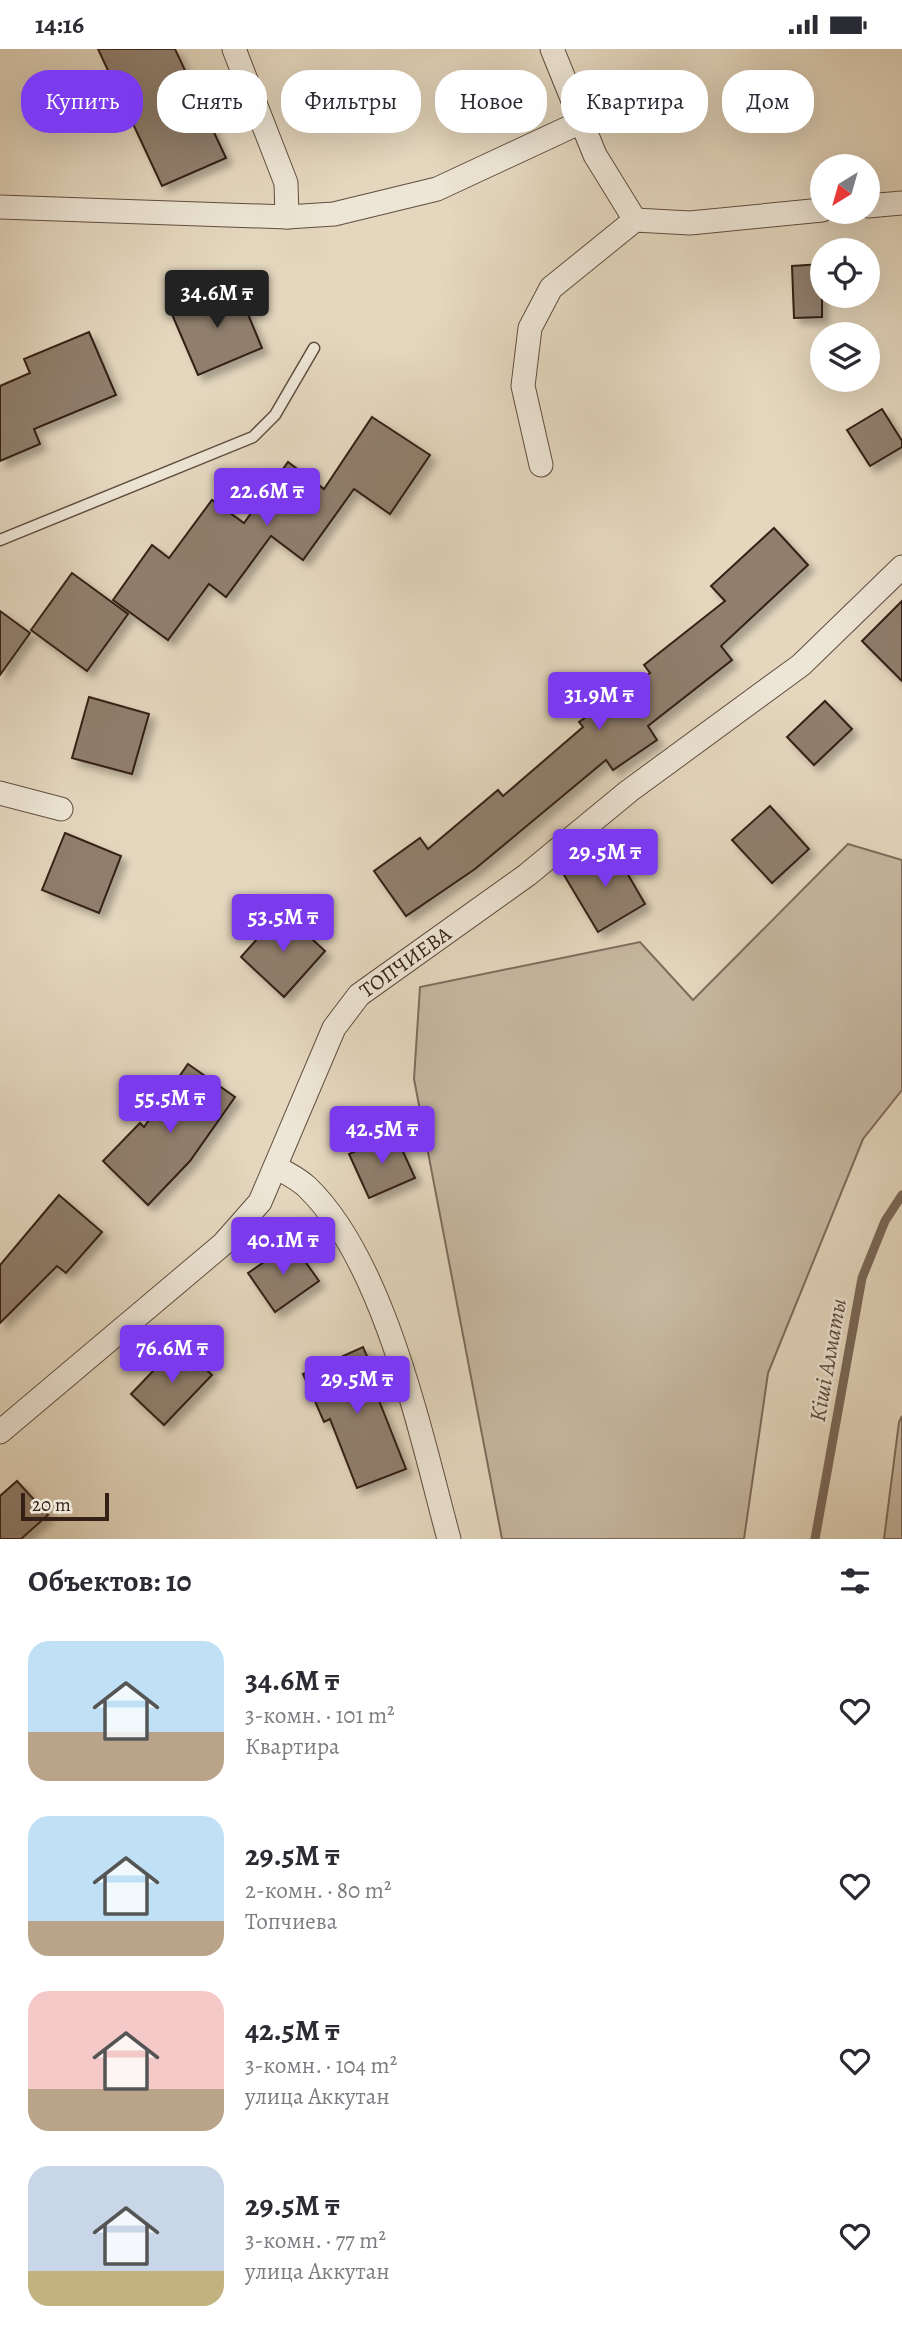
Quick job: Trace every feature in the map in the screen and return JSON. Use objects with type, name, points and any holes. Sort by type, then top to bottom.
[{"type":"street","points":[[234,49],[286,183],[287,217]]},
{"type":"street","points":[[552,49],[561,72]]},
{"type":"street","points":[[0,207],[287,217],[334,213],[437,189],[561,131]]},
{"type":"street","points":[[585,133],[594,155],[635,220]]},
{"type":"street","points":[[880,205],[902,203]]},
{"type":"street","points":[[541,464],[523,386],[530,328],[551,288],[635,220],[690,223],[810,211]]},
{"type":"street","name":"ТОПЧИЕВА","points":[[0,1432],[223,1244],[260,1202],[334,1028],[359,995],[527,874],[629,791],[801,665],[902,567]]},
{"type":"street","points":[[0,793],[61,809]]},
{"type":"street","points":[[276,1167],[306,1186],[326,1209],[367,1274],[410,1397],[449,1539]]},
{"type":"lane","points":[[0,540],[253,436],[275,415],[314,348]]},
{"type":"shaded area","points":[[848,844],[902,860],[902,1090],[863,1139],[768,1373],[744,1539],[502,1539],[414,1079],[420,987],[640,942],[693,1000]]},
{"type":"shaded area","points":[[902,1416],[902,1539],[884,1539],[899,1422]]},
{"type":"building","points":[[98,49],[175,49],[185,70],[157,70],[157,133],[214,133],[226,158],[162,186],[137,133],[143,133],[143,70],[108,70]]},
{"type":"building","points":[[810,265],[810,308],[822,308],[822,317],[794,318],[792,266]]},
{"type":"building","points":[[236,285],[262,348],[198,375],[171,312]]},
{"type":"building","points":[[89,332],[116,395],[34,429],[40,444],[0,461],[0,386],[30,373],[24,359]]},
{"type":"building","points":[[882,409],[902,441],[902,447],[870,466],[847,430]]},
{"type":"building","points":[[372,417],[430,455],[390,514],[354,489],[303,560],[271,536],[226,597],[209,584],[168,640],[113,600],[152,545],[169,558],[212,500],[244,523],[288,462],[324,489]]},
{"type":"building","points":[[774,528],[808,565],[721,646],[732,660],[648,726],[657,740],[613,770],[606,760],[475,869],[406,916],[374,871],[420,838],[428,849],[498,790],[503,796],[583,727],[579,722],[650,673],[644,665],[725,601],[711,586]]},
{"type":"building","points":[[72,573],[128,614],[87,671],[31,630]]},
{"type":"building","points":[[902,601],[902,681],[862,641]]},
{"type":"building","points":[[0,611],[30,633],[0,675]]},
{"type":"building","points":[[89,697],[149,714],[132,774],[72,758]]},
{"type":"building","points":[[825,701],[852,729],[814,765],[787,737]]},
{"type":"building","points":[[770,806],[809,849],[772,883],[732,840]]},
{"type":"building","points":[[65,833],[121,856],[99,913],[42,890]]},
{"type":"building","points":[[612,847],[645,904],[598,932],[564,875]]},
{"type":"building","points":[[282,911],[325,951],[284,997],[241,957]]},
{"type":"building","points":[[188,1064],[235,1097],[190,1161],[148,1205],[103,1161],[140,1123],[144,1127]]},
{"type":"building","points":[[395,1134],[415,1178],[369,1198],[349,1154]]},
{"type":"building","points":[[59,1195],[102,1232],[66,1273],[57,1266],[0,1323],[0,1265]]},
{"type":"building","points":[[292,1243],[319,1281],[275,1312],[248,1273]]},
{"type":"building","points":[[179,1344],[212,1375],[164,1425],[131,1394]]},
{"type":"building","points":[[363,1347],[384,1395],[378,1398],[406,1469],[357,1488],[330,1419],[324,1422],[303,1374]]},
{"type":"building","points":[[17,1481],[48,1515],[21,1539],[0,1539],[0,1496]]},
{"type":"waterway","name":"Кіші Алматы","points":[[815,1539],[862,1278],[885,1221],[902,1195]]}]
